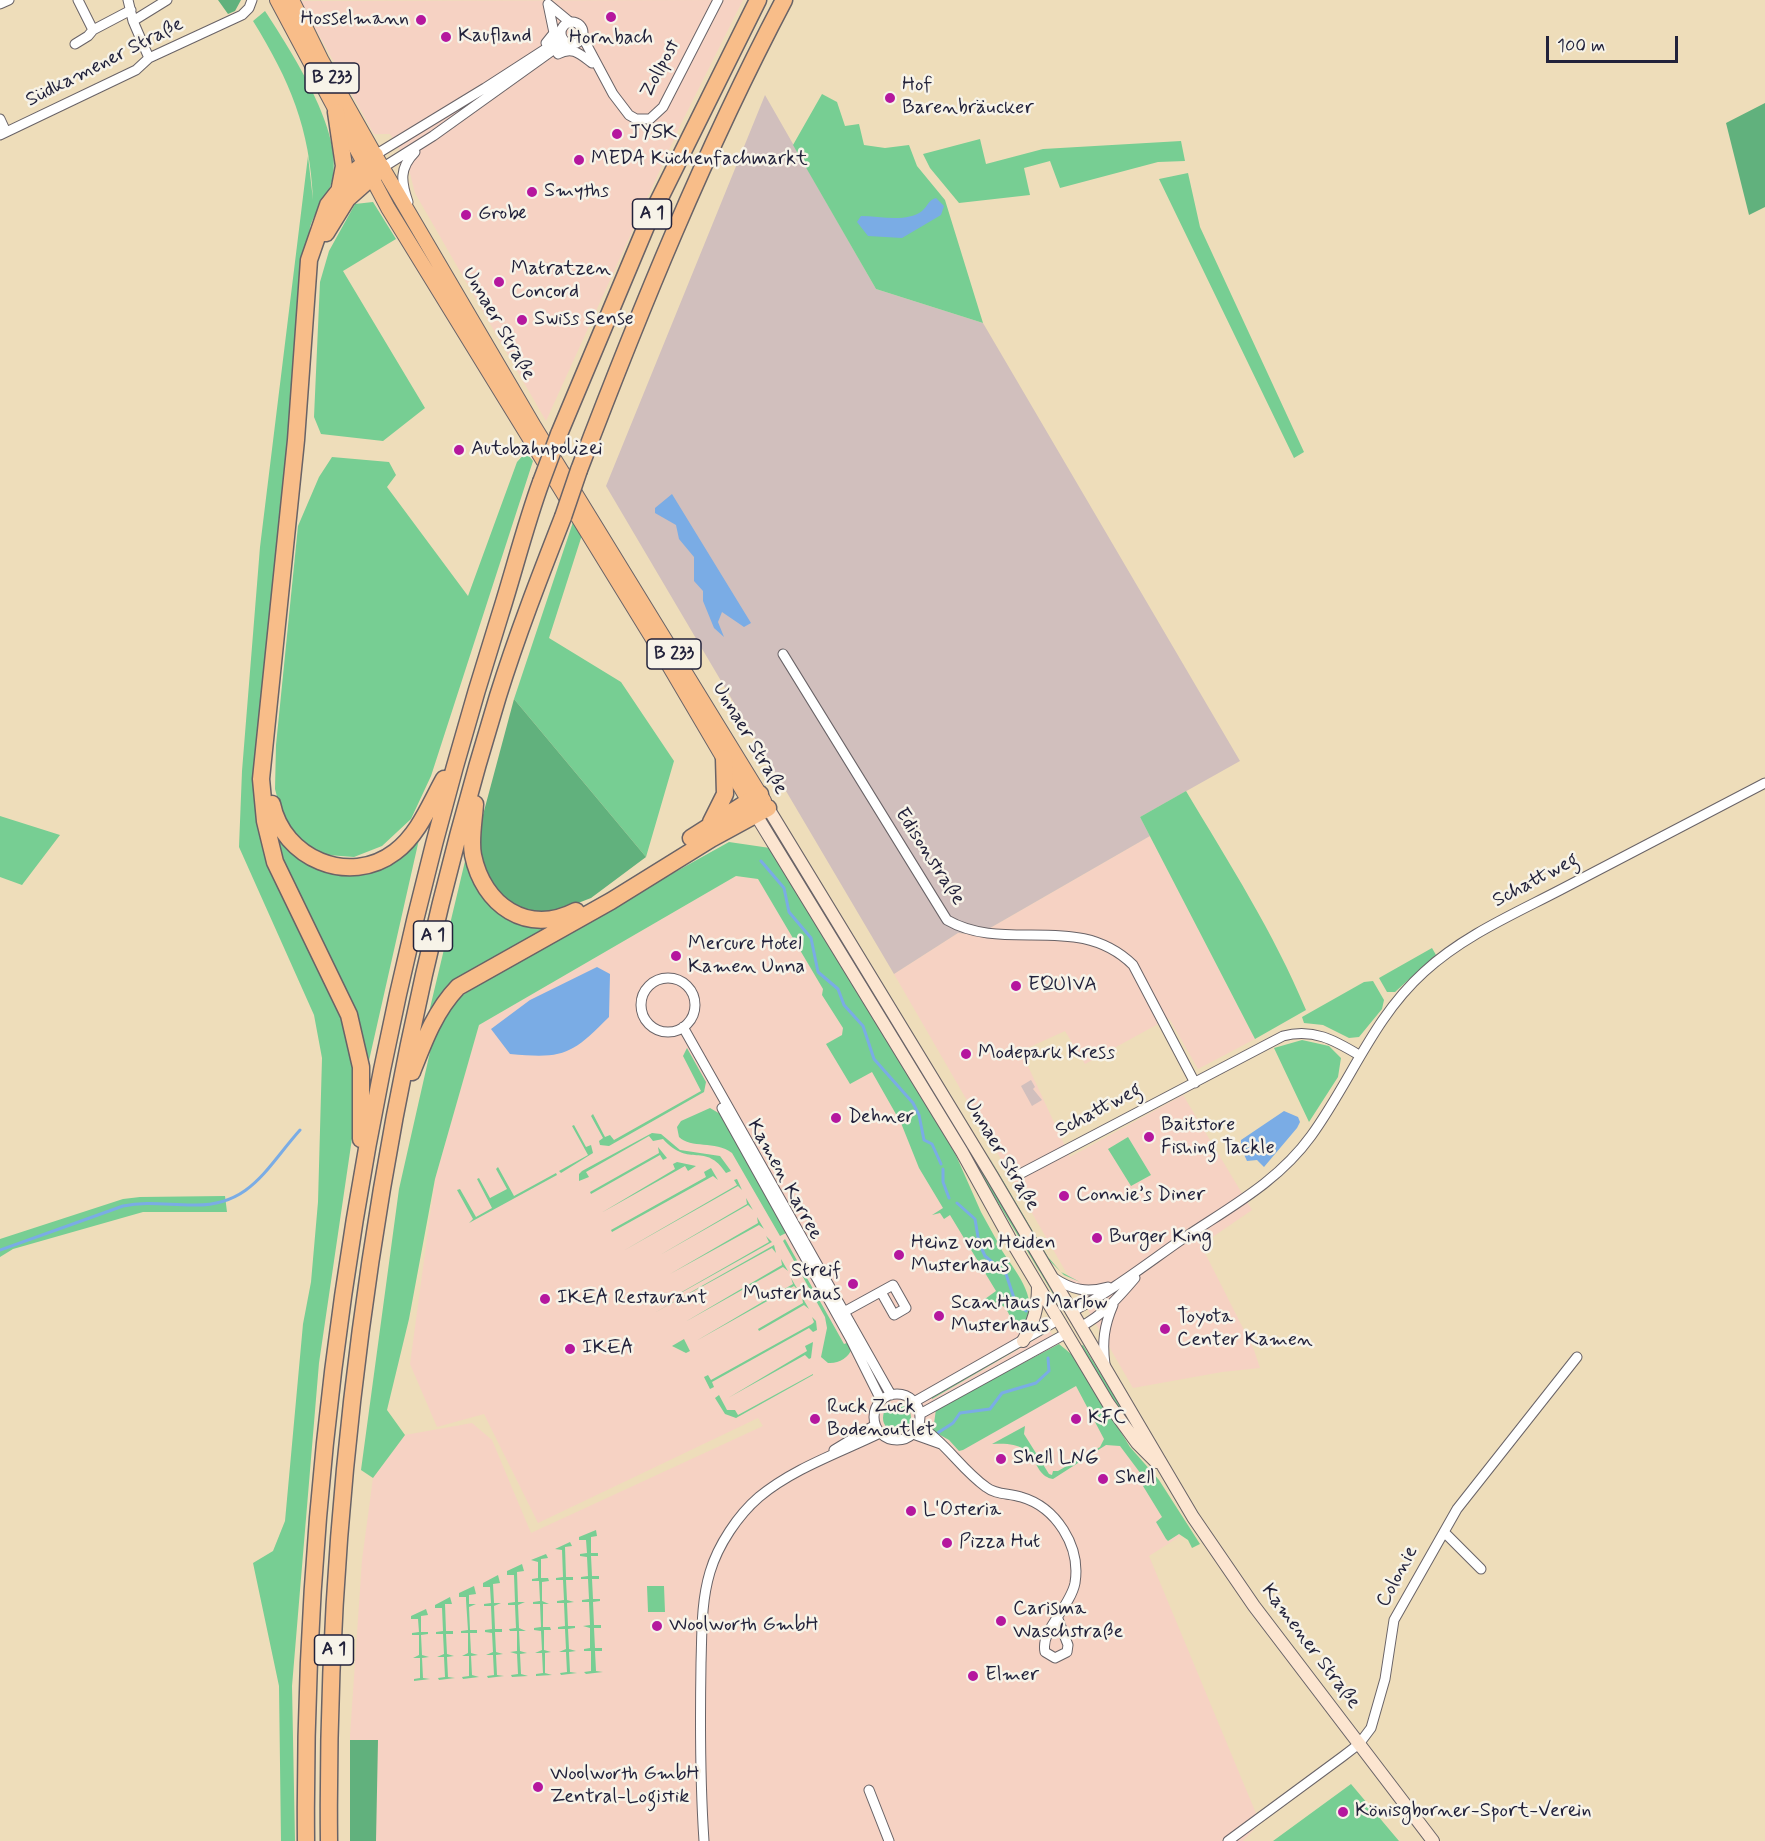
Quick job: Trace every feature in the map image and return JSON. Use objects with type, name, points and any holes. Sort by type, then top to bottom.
[{"type":"highway","name":"A 1","points":[[306,1841],[307,1730],[313,1602],[324,1462],[361,1181],[410,937],[456,757],[541,482],[647,224],[758,0]]},
{"type":"highway","name":"A 1","points":[[329,1841],[336,1595],[348,1459],[372,1254],[397,1109],[434,931],[478,765],[526,613],[579,470],[671,234],[723,122],[784,0]]},
{"type":"highway","points":[[336,112],[344,166],[340,188],[319,225],[309,260],[296,440],[261,779],[265,821],[275,862],[349,1016],[361,1067],[361,1181]]},
{"type":"highway","points":[[340,188],[373,166]]},
{"type":"highway","points":[[373,166],[332,221],[319,246],[315,265],[304,441],[290,541],[270,765],[272,805],[276,822],[299,851],[316,861],[335,867],[356,867],[375,863],[408,841],[456,757]]},
{"type":"highway","points":[[707,828],[716,815],[725,794],[724,758]]},
{"type":"highway","points":[[478,765],[472,853],[485,890],[513,914],[534,919],[556,919],[574,913],[707,828],[758,804]]},
{"type":"highway","points":[[397,1109],[431,1026],[444,1001],[458,987],[758,804]]},
{"type":"main road","name":"Unnaer Straße","points":[[277,0],[336,112],[373,166],[416,221],[534,426],[962,1152],[1058,1320],[1137,1443],[1165,1471]]},
{"type":"main road","name":"Unnaer Straße","points":[[292,0],[373,166],[724,758],[758,804],[992,1176],[1165,1471]]},
{"type":"main road","points":[[1023,1341],[1037,1311],[1038,1285]]},
{"type":"main road","points":[[1058,1320],[1071,1312]]},
{"type":"main road","name":"Schattweg","points":[[1067,1333],[1080,1327]]},
{"type":"main road","name":"Kamener Straße","points":[[1165,1471],[1229,1571],[1433,1841]]},
{"type":"street","points":[[0,4],[9,0]]},
{"type":"street","points":[[78,0],[93,30]]},
{"type":"street","points":[[128,0],[133,21],[149,58]]},
{"type":"street","points":[[133,21],[167,0]]},
{"type":"street","name":"Südkamener Straße","points":[[3,134],[136,70],[149,58],[242,15],[249,8],[252,0]]},
{"type":"street","name":"Zollpost","points":[[576,41],[629,115],[640,120],[650,119],[663,107],[718,0]]},
{"type":"street","points":[[525,63],[554,33],[545,2]]},
{"type":"street","points":[[545,2],[576,41]]},
{"type":"street","points":[[75,44],[93,30],[131,10]]},
{"type":"street","points":[[373,166],[412,135],[525,63],[565,28],[579,25],[576,41]]},
{"type":"street","name":"Zollpost","points":[[373,166],[422,143],[554,50],[576,41]]},
{"type":"street","name":"Zollpost","points":[[576,41],[601,73]]},
{"type":"street","name":"Zollpost","points":[[540,62],[571,50],[592,63]]},
{"type":"street","points":[[0,119],[3,134]]},
{"type":"street","name":"Zollpost","points":[[416,221],[401,179],[408,159],[422,143]]},
{"type":"street","name":"Edisonstraße","points":[[783,654],[947,920],[973,931],[1087,938],[1120,952],[1133,965],[1195,1083]]},
{"type":"street","name":"Schattweg","points":[[1071,1312],[1140,1271],[1182,1239],[1250,1196],[1288,1164],[1329,1111],[1359,1055],[1392,1006],[1424,972],[1446,954],[1507,918],[1765,783]]},
{"type":"street","points":[[664,978],[676,979],[690,990],[695,1000],[694,1012],[683,1027],[673,1031],[661,1031],[646,1020],[642,1002],[645,991],[654,983],[664,978]]},
{"type":"street","name":"Kamen Karree","points":[[683,1027],[718,1092],[721,1105],[891,1395]]},
{"type":"street","name":"Schattweg","points":[[1020,1174],[1266,1045],[1295,1033],[1329,1037],[1359,1055]]},
{"type":"street","name":"Schattweg","points":[[1080,1327],[1096,1318],[1115,1302],[1140,1271]]},
{"type":"street","name":"Schattweg","points":[[1051,1276],[1069,1288],[1084,1291],[1116,1285]]},
{"type":"street","points":[[842,1314],[881,1292]]},
{"type":"street","name":"Schattweg","points":[[1106,1370],[1102,1345],[1104,1324],[1115,1302]]},
{"type":"street","name":"Kamen Karree","points":[[842,1314],[881,1400]]},
{"type":"street","points":[[914,1401],[1058,1320]]},
{"type":"street","points":[[913,1434],[919,1419],[1067,1333]]},
{"type":"street","name":"Colonie","points":[[1359,1744],[1371,1728],[1385,1679],[1394,1620],[1457,1509],[1577,1357]]},
{"type":"street","points":[[937,1440],[913,1434],[894,1441],[878,1429],[874,1413],[881,1400],[891,1395],[904,1395],[914,1401],[919,1419],[937,1440],[987,1488],[1035,1503],[1063,1528],[1074,1555],[1076,1575],[1072,1594],[1058,1619]]},
{"type":"street","points":[[704,1841],[700,1691],[703,1617],[710,1571],[734,1525],[757,1499],[786,1478],[878,1429]]},
{"type":"street","name":"Colonie","points":[[1444,1532],[1480,1569]]},
{"type":"street","points":[[1228,1841],[1359,1744]]},
{"type":"street","points":[[869,1790],[889,1841]]},
{"type":"shaded area","points":[[743,0],[680,126],[546,421],[415,193],[407,162],[390,134],[374,134],[300,1]]},
{"type":"shaded area","points":[[765,95],[876,289],[983,323],[1240,761],[1140,817],[1150,836],[978,935],[958,933],[894,974],[606,486]]},
{"type":"shaded area","points":[[1150,836],[1255,1039],[1198,1069],[1169,1018],[1085,1064],[1065,1031],[1021,1051],[1070,1157],[1183,1095],[1252,1210],[1201,1245],[1254,1350],[1260,1368],[1222,1372],[1133,1388],[894,974],[958,933],[978,935]]},
{"type":"shaded area","points":[[736,876],[758,879],[1182,1535],[1149,1556],[1260,1823],[1243,1841],[350,1841],[350,1736],[362,1560],[373,1478],[405,1435],[472,1423],[492,1440],[531,1533],[763,1426],[758,1418],[538,1523],[484,1414],[437,1427],[410,1364],[435,1179],[479,1025]]},
{"type":"shaded area","points":[[1031,1080],[1035,1087],[1033,1089],[1042,1100],[1032,1106],[1021,1086]]},
{"type":"green space","points":[[218,0],[241,0],[235,11],[228,14]]},
{"type":"green space","points":[[265,11],[313,93],[331,140],[334,162],[330,187],[310,227],[274,591],[261,836],[342,1018],[354,1067],[355,1118],[319,1363],[292,1686],[295,1841],[281,1841],[279,1686],[253,1563],[273,1551],[285,1521],[303,1324],[311,1282],[318,1202],[322,1058],[314,1015],[239,847],[242,771],[260,547],[308,156],[313,200],[308,150],[296,106],[278,64],[253,21]]},
{"type":"green space","points":[[822,94],[837,102],[845,126],[859,124],[864,145],[885,148],[909,145],[917,166],[945,200],[983,323],[876,289],[793,145]]},
{"type":"green space","points":[[1765,103],[1765,207],[1749,215],[1726,123]]},
{"type":"green space","points":[[980,139],[986,164],[1043,149],[1181,141],[1185,161],[1158,162],[1060,188],[1050,161],[1024,168],[1030,195],[959,203],[930,168],[923,154]]},
{"type":"green space","points":[[1188,173],[1200,227],[1304,452],[1294,458],[1159,179]]},
{"type":"green space","points":[[373,202],[396,239],[343,271],[425,408],[383,441],[321,434],[314,417],[320,282],[329,251],[355,204]]},
{"type":"green space","points":[[526,452],[533,461],[431,776],[411,819],[382,846],[354,857],[328,855],[300,843],[283,820],[275,789],[276,745],[298,526],[319,477],[332,457],[389,462],[396,475],[387,487],[468,596],[517,462]]},
{"type":"green space","points":[[573,522],[582,535],[549,638],[621,682],[674,761],[646,857],[514,699]]},
{"type":"green space","points":[[514,699],[646,857],[591,898],[555,912],[521,910],[494,892],[480,862],[480,826]]},
{"type":"green space","points":[[1186,791],[1280,953],[1306,1010],[1255,1039],[1140,817]]},
{"type":"green space","points":[[0,816],[60,835],[22,885],[0,877]]},
{"type":"green space","points":[[278,835],[356,870],[420,835],[368,1065],[283,863],[274,836]]},
{"type":"green space","points":[[729,842],[770,848],[951,1144],[981,1212],[997,1241],[996,1245],[1018,1275],[1027,1293],[1029,1313],[1026,1322],[1011,1324],[1009,1314],[1004,1307],[992,1302],[987,1303],[985,1299],[996,1291],[950,1215],[944,1219],[940,1213],[932,1215],[943,1208],[919,1168],[901,1123],[872,1072],[850,1084],[826,1044],[842,1035],[843,1028],[822,995],[823,989],[758,879],[736,876],[479,1025],[435,1179],[409,1319],[387,1410],[405,1435],[373,1478],[361,1470],[399,1189],[435,1030],[460,997],[517,960]]},
{"type":"green space","points":[[466,857],[488,901],[496,910],[518,920],[554,925],[434,1009],[430,1008]]},
{"type":"green space","points":[[1432,948],[1436,955],[1395,992],[1387,992],[1379,978]]},
{"type":"green space","points":[[1373,981],[1384,1000],[1382,1009],[1359,1037],[1349,1038],[1323,1025],[1304,1023],[1302,1017],[1364,982]]},
{"type":"green space","points":[[1302,1040],[1329,1046],[1341,1058],[1338,1077],[1309,1122],[1274,1048]]},
{"type":"green space","points":[[687,1048],[706,1082],[704,1092],[609,1146],[600,1145],[599,1141],[603,1138],[591,1116],[593,1114],[605,1137],[610,1135],[614,1140],[701,1091],[683,1056]]},
{"type":"green space","points":[[710,1108],[722,1115],[788,1232],[780,1236],[732,1153],[718,1147],[690,1143],[679,1137],[677,1127],[681,1121]]},
{"type":"green space","points":[[574,1125],[586,1147],[591,1145],[593,1153],[561,1173],[559,1171],[588,1155],[572,1126]]},
{"type":"green space","points":[[652,1133],[661,1134],[680,1150],[720,1156],[731,1171],[726,1173],[711,1158],[689,1155],[673,1148],[663,1139],[653,1141],[649,1136],[586,1172],[589,1177],[579,1181],[579,1174],[582,1171]]},
{"type":"green space","points":[[1128,1137],[1151,1175],[1131,1186],[1108,1149]]},
{"type":"green space","points":[[658,1147],[667,1158],[663,1160],[660,1155],[591,1194],[590,1192],[659,1153]]},
{"type":"green space","points":[[985,1150],[1048,1257],[1061,1272],[1046,1257]]},
{"type":"green space","points":[[973,1155],[1061,1300],[1058,1302],[971,1158]]},
{"type":"green space","points":[[677,1162],[696,1166],[688,1171],[685,1166],[601,1213],[675,1169],[673,1164]]},
{"type":"green space","points":[[498,1167],[514,1196],[556,1173],[557,1175],[469,1223],[473,1219],[457,1190],[460,1189],[476,1217],[492,1208],[477,1179],[479,1178],[490,1198],[507,1189],[496,1169]]},
{"type":"green space","points":[[711,1168],[718,1180],[713,1176],[612,1232],[611,1230],[706,1177],[704,1172]]},
{"type":"green space","points":[[737,1179],[742,1190],[738,1186],[623,1251],[737,1185],[734,1180]]},
{"type":"green space","points":[[225,1196],[227,1212],[143,1212],[13,1249],[0,1257],[0,1239],[123,1199]]},
{"type":"green space","points":[[746,1198],[753,1210],[748,1205],[660,1255],[747,1204]]},
{"type":"green space","points":[[757,1217],[764,1229],[759,1225],[670,1274],[758,1223]]},
{"type":"green space","points":[[766,1236],[772,1242],[652,1309],[769,1242]]},
{"type":"green space","points":[[785,1239],[844,1344],[850,1342],[851,1352],[839,1361],[828,1363],[821,1357],[827,1328],[825,1317],[783,1241]]},
{"type":"green space","points":[[774,1245],[776,1253],[772,1248],[654,1313]]},
{"type":"green space","points":[[781,1259],[788,1271],[783,1267],[685,1322],[782,1265]]},
{"type":"green space","points":[[791,1278],[798,1290],[794,1286],[696,1341],[793,1284]]},
{"type":"green space","points":[[802,1297],[809,1309],[804,1305],[759,1331],[758,1329],[803,1303]]},
{"type":"green space","points":[[812,1317],[816,1321],[817,1330],[813,1332],[809,1328],[712,1382],[714,1387],[710,1389],[704,1377],[708,1375],[711,1380],[812,1324],[814,1322]]},
{"type":"green space","points":[[1050,1328],[1051,1330],[932,1399],[931,1396]]},
{"type":"green space","points":[[684,1339],[690,1351],[686,1353],[672,1346]]},
{"type":"green space","points":[[813,1342],[811,1358],[805,1355],[728,1398],[807,1351],[805,1346]]},
{"type":"green space","points":[[1059,1344],[1076,1358],[1130,1447],[1159,1480],[1200,1544],[1192,1548],[1188,1540],[1179,1534],[1168,1541],[1166,1539],[1156,1522],[1162,1517],[1143,1486],[1147,1482],[1120,1446],[1106,1445],[1053,1479],[1045,1476],[1028,1452],[1020,1447],[1009,1444],[992,1444],[1025,1426],[1024,1434],[1049,1474],[1052,1475],[1053,1471],[1058,1471],[1100,1447],[1104,1439],[1076,1386],[963,1450],[959,1451],[949,1440],[933,1431],[936,1409]]},
{"type":"green space","points":[[1083,1345],[1140,1438],[1136,1437],[1081,1346]]},
{"type":"green space","points":[[813,1374],[736,1418],[725,1414],[715,1398],[719,1395],[727,1410],[735,1410],[738,1415]]},
{"type":"green space","points":[[897,1404],[907,1408],[911,1418],[907,1428],[897,1432],[887,1428],[883,1418],[887,1408]]},
{"type":"green space","points":[[596,1530],[597,1536],[591,1537],[591,1553],[598,1553],[598,1556],[591,1556],[592,1576],[599,1576],[599,1579],[592,1579],[593,1599],[600,1599],[600,1601],[593,1602],[594,1625],[601,1625],[601,1628],[594,1628],[595,1648],[602,1648],[602,1651],[595,1651],[596,1671],[603,1672],[586,1674],[584,1672],[591,1671],[591,1651],[584,1651],[590,1648],[590,1628],[583,1626],[590,1625],[589,1602],[582,1602],[582,1600],[589,1599],[588,1579],[581,1579],[581,1577],[588,1576],[587,1557],[580,1556],[580,1554],[587,1553],[586,1540],[579,1540],[579,1537]]},
{"type":"green space","points":[[570,1542],[572,1546],[565,1547],[566,1577],[573,1577],[573,1580],[566,1580],[567,1600],[574,1602],[567,1603],[568,1626],[575,1626],[575,1628],[568,1629],[569,1649],[576,1651],[569,1652],[570,1672],[577,1673],[561,1675],[560,1673],[567,1672],[566,1652],[559,1652],[566,1649],[565,1629],[558,1629],[558,1627],[565,1626],[564,1603],[557,1603],[557,1601],[564,1600],[563,1580],[556,1580],[556,1578],[563,1577],[562,1550],[555,1549]]},
{"type":"green space","points":[[546,1554],[548,1558],[541,1559],[541,1578],[548,1578],[549,1581],[542,1582],[542,1601],[549,1604],[543,1604],[543,1627],[550,1627],[551,1630],[544,1630],[544,1650],[551,1652],[545,1653],[545,1673],[552,1675],[536,1676],[536,1674],[543,1673],[542,1653],[535,1653],[542,1650],[541,1631],[534,1630],[534,1628],[541,1627],[540,1604],[533,1604],[533,1602],[540,1601],[539,1581],[532,1581],[538,1578],[538,1562],[531,1560]]},
{"type":"green space","points":[[522,1564],[524,1571],[517,1572],[518,1602],[525,1602],[518,1605],[519,1628],[526,1631],[519,1631],[520,1651],[527,1653],[520,1654],[521,1674],[528,1676],[512,1677],[511,1675],[518,1674],[517,1654],[510,1652],[517,1651],[517,1631],[509,1629],[516,1628],[515,1605],[508,1605],[508,1603],[515,1602],[514,1575],[507,1575],[507,1571]]},
{"type":"green space","points":[[498,1575],[500,1583],[493,1584],[494,1603],[501,1603],[494,1606],[495,1629],[502,1629],[502,1632],[495,1632],[496,1652],[503,1654],[496,1655],[497,1675],[504,1676],[488,1678],[487,1676],[494,1675],[493,1655],[486,1655],[493,1652],[492,1633],[485,1632],[485,1630],[492,1629],[491,1606],[484,1606],[484,1604],[491,1603],[490,1587],[483,1587],[483,1583]]},
{"type":"green space","points":[[474,1586],[476,1594],[469,1595],[469,1604],[476,1604],[469,1607],[470,1630],[477,1630],[477,1633],[470,1633],[471,1653],[478,1655],[471,1656],[472,1675],[479,1677],[463,1679],[462,1677],[469,1676],[469,1656],[462,1656],[468,1653],[468,1633],[461,1633],[461,1631],[468,1630],[466,1597],[459,1597],[459,1593]]},
{"type":"green space","points":[[647,1586],[664,1586],[665,1612],[648,1612]]},
{"type":"green space","points":[[450,1597],[452,1604],[445,1604],[446,1631],[453,1631],[453,1634],[446,1634],[447,1654],[454,1656],[447,1657],[448,1677],[455,1678],[439,1680],[438,1678],[445,1677],[444,1657],[437,1657],[444,1654],[443,1634],[436,1634],[436,1632],[443,1631],[442,1608],[435,1608],[435,1605]]},
{"type":"green space","points":[[426,1609],[428,1615],[421,1616],[421,1632],[428,1632],[428,1634],[421,1635],[422,1655],[429,1657],[422,1658],[423,1678],[430,1679],[414,1681],[420,1678],[420,1658],[413,1658],[419,1655],[419,1635],[412,1635],[412,1633],[419,1632],[418,1619],[411,1619],[411,1616]]},
{"type":"green space","points":[[350,1740],[378,1740],[376,1841],[350,1841]]},
{"type":"green space","name":"Könisgborner-Sport-Verein","points":[[1351,1784],[1399,1841],[1273,1841]]},
{"type":"water","points":[[936,198],[944,206],[941,215],[902,238],[868,236],[857,222],[861,216],[893,218],[916,215]]},
{"type":"water","points":[[672,494],[751,623],[744,627],[722,612],[718,622],[724,637],[714,628],[703,601],[703,591],[694,581],[694,557],[679,539],[676,525],[655,513],[655,508]]},
{"type":"water","points":[[597,967],[610,974],[609,1017],[585,1040],[566,1052],[543,1056],[510,1054],[491,1029],[530,1000]]},
{"type":"water","points":[[1284,1111],[1298,1117],[1300,1122],[1297,1128],[1264,1167],[1257,1160],[1247,1161],[1241,1148],[1241,1140]]},
{"type":"waterway","points":[[761,861],[784,888],[789,912],[811,938],[818,972],[838,989],[844,1005],[863,1026],[874,1059],[913,1103],[919,1115],[924,1140],[932,1144],[941,1164]]},
{"type":"waterway","points":[[0,1250],[123,1206],[149,1203],[212,1204],[229,1199],[243,1192],[255,1182],[300,1130]]},
{"type":"waterway","points":[[943,1169],[943,1182],[949,1198]]},
{"type":"waterway","points":[[957,1203],[975,1219],[979,1243],[985,1256],[1006,1274],[1015,1301],[1026,1311]]},
{"type":"waterway","points":[[936,1434],[953,1423],[960,1413],[990,1409],[1002,1393],[1036,1383],[1049,1371],[1048,1358]]},
{"type":"place","name":"Hornbach","points":[[611,17]]},
{"type":"place","name":"Hosselmann","points":[[421,20]]},
{"type":"place","name":"Kaufland","points":[[446,37]]},
{"type":"place","name":"Hof Barenbräucker","points":[[890,98]]},
{"type":"place","name":"JYSK","points":[[617,134]]},
{"type":"place","name":"MEDA Küchenfachmarkt","points":[[579,160]]},
{"type":"place","name":"Smyths","points":[[532,192]]},
{"type":"place","name":"Grobe","points":[[466,215]]},
{"type":"place","name":"Matratzen Concord","points":[[499,282]]},
{"type":"place","name":"Swiss Sense","points":[[522,320]]},
{"type":"place","name":"Autobahnpolizei","points":[[459,450]]},
{"type":"place","name":"Mercure Hotel Kamen Unna","points":[[676,956]]},
{"type":"place","name":"EQUIVA","points":[[1016,986]]},
{"type":"place","name":"Modepark Kress","points":[[966,1054]]},
{"type":"place","name":"Dehner","points":[[836,1118]]},
{"type":"place","name":"Baitstore Fishing Tackle","points":[[1149,1137]]},
{"type":"place","name":"Connie’s Diner","points":[[1064,1196]]},
{"type":"place","name":"Burger King","points":[[1097,1238]]},
{"type":"place","name":"Heinz von Heiden Musterhaus","points":[[899,1255]]},
{"type":"place","name":"Streif Musterhaus","points":[[853,1284]]},
{"type":"place","name":"IKEA Restaurant","points":[[545,1299]]},
{"type":"place","name":"ScanHaus Marlow Musterhaus","points":[[939,1316]]},
{"type":"place","name":"Toyota Center Kamen","points":[[1165,1329]]},
{"type":"place","name":"IKEA","points":[[570,1349]]},
{"type":"place","name":"Ruck Zuck Bodenoutlet","points":[[815,1419]]},
{"type":"place","name":"KFC","points":[[1076,1419]]},
{"type":"place","name":"Shell LNG","points":[[1001,1459]]},
{"type":"place","name":"Shell","points":[[1103,1479]]},
{"type":"place","name":"L'Osteria","points":[[911,1511]]},
{"type":"place","name":"Pizza Hut","points":[[947,1543]]},
{"type":"place","name":"Carisma Waschstraße","points":[[1001,1621]]},
{"type":"place","name":"Woolworth GmbH","points":[[657,1626]]},
{"type":"place","name":"Elmer","points":[[973,1676]]},
{"type":"place","name":"Woolworth GmbH Zentral-Logistik","points":[[538,1787]]},
{"type":"place","name":"Könisgborner-Sport-Verein","points":[[1343,1812]]}]
